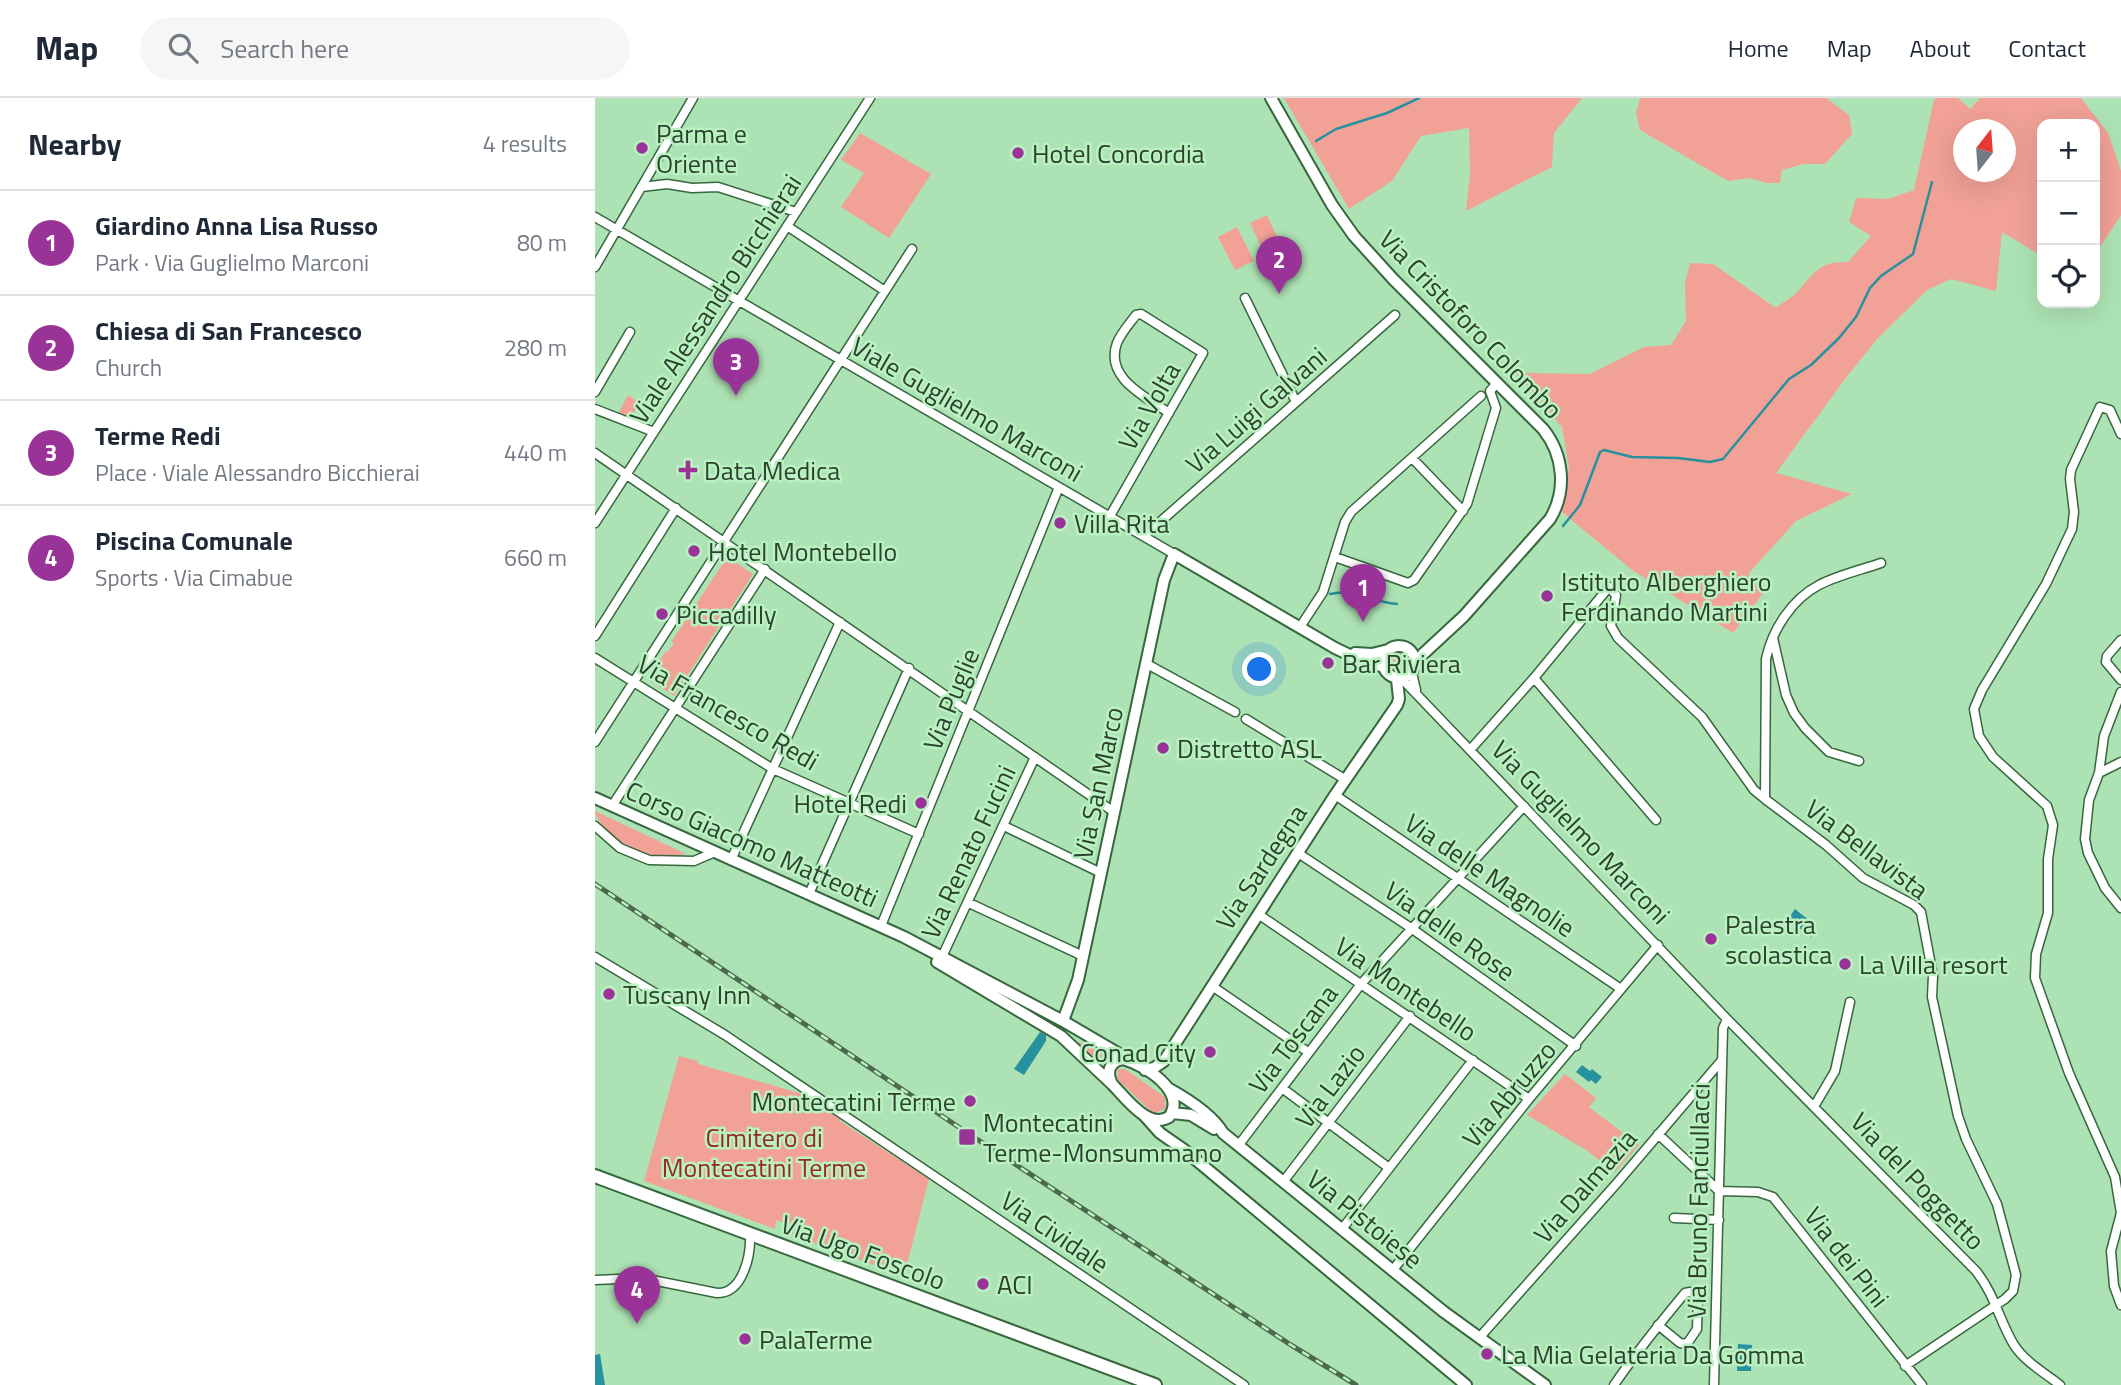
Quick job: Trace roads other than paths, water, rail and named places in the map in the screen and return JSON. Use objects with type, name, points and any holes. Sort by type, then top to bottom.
[{"type":"main road","name":"Via Cristoforo Colombo","points":[[1271,98],[1332,205],[1354,236],[1386,273],[1543,429],[1552,442],[1561,470],[1558,502],[1545,525],[1464,616],[1423,654],[1414,669]]},
{"type":"main road","points":[[1174,554],[1335,648],[1360,660],[1384,667]]},
{"type":"main road","name":"Via San Marco","points":[[1063,1021],[1072,999],[1083,956],[1164,580],[1174,554]]},
{"type":"main road","points":[[1335,648],[1362,654],[1436,641]]},
{"type":"main road","name":"Via Guglielmo Marconi","points":[[1405,647],[1414,654],[1414,669]]},
{"type":"main road","points":[[1388,650],[1383,658],[1389,675],[1399,679],[1414,669]]},
{"type":"main road","name":"Via Sardegna","points":[[1145,1070],[1164,1061],[1335,795],[1399,702],[1399,679]]},
{"type":"main road","name":"Corso Giacomo Matteotti","points":[[595,798],[886,929],[1061,1036],[1160,1133],[1183,1149],[1466,1385]]},
{"type":"main road","name":"Corso Giacomo Matteotti","points":[[939,959],[1063,1021],[1145,1070]]},
{"type":"main road","points":[[1112,1084],[1108,1073],[1113,1063],[1123,1059],[1133,1062]]},
{"type":"main road","name":"Via Pistoiese","points":[[1145,1070],[1193,1105],[1238,1146],[1392,1271],[1545,1385]]},
{"type":"main road","points":[[1168,1088],[1174,1099],[1170,1133],[1183,1149]]},
{"type":"main road","points":[[1174,1115],[1189,1111],[1193,1105]]},
{"type":"main road","name":"Via Pistoiese","points":[[1143,1114],[1155,1121],[1174,1115],[1223,1133]]},
{"type":"main road","name":"Via Ugo Foscolo","points":[[595,1176],[1155,1385]]},
{"type":"street","points":[[595,267],[694,98]]},
{"type":"street","name":"Viale Alessandro Bicchierai","points":[[595,523],[870,98]]},
{"type":"street","points":[[642,187],[667,184],[692,188],[718,187],[796,212]]},
{"type":"street","name":"Viale Guglielmo Marconi","points":[[595,217],[1174,554]]},
{"type":"street","points":[[787,226],[885,291]]},
{"type":"street","points":[[595,742],[912,249]]},
{"type":"street","points":[[1245,298],[1296,402]]},
{"type":"street","name":"Via Volta","points":[[1110,516],[1169,413],[1203,353],[1141,314],[1136,314],[1117,342],[1115,362],[1119,374],[1130,387],[1169,413]]},
{"type":"street","name":"Via Luigi Galvani","points":[[1144,536],[1395,315]]},
{"type":"street","points":[[595,392],[630,332]]},
{"type":"street","points":[[1335,557],[1412,582],[1463,511],[1496,408],[1489,392],[1497,383]]},
{"type":"street","points":[[1300,627],[1323,592],[1345,522],[1351,512],[1481,396]]},
{"type":"street","points":[[2121,434],[2110,410],[2100,407],[2071,470],[2074,512],[2072,529],[2046,584],[1982,690],[1974,709],[1979,736],[1993,757],[2047,806],[2053,825],[2048,859],[2048,914],[2036,954],[2035,978],[2069,1073],[2115,1177],[2121,1213],[2111,1251],[2115,1286],[2121,1305]]},
{"type":"street","points":[[595,410],[654,432]]},
{"type":"street","points":[[595,453],[1114,812]]},
{"type":"street","points":[[1412,458],[1463,511]]},
{"type":"street","name":"Via Puglie","points":[[886,929],[919,834],[1059,487]]},
{"type":"street","points":[[595,636],[676,508]]},
{"type":"street","name":"Via Bellavista","points":[[1881,563],[1820,584],[1805,594],[1782,621],[1773,638],[1766,659],[1765,799],[1863,877],[1914,905],[1921,912],[1933,976],[1932,997],[1958,1116],[1997,1204],[2016,1275],[2013,1291],[1905,1366]]},
{"type":"street","points":[[612,806],[765,569]]},
{"type":"street","points":[[1470,750],[1609,587],[1616,595],[1611,626],[1618,638],[1702,717],[1754,790],[1765,799]]},
{"type":"street","points":[[731,860],[840,622]]},
{"type":"street","points":[[1773,638],[1786,695],[1794,713],[1829,752],[1859,761]]},
{"type":"street","points":[[2121,640],[2107,656],[2106,662],[2121,680]]},
{"type":"street","name":"Via Francesco Redi","points":[[595,658],[773,769],[919,834]]},
{"type":"street","points":[[1147,664],[1235,712]]},
{"type":"street","points":[[809,894],[909,668]]},
{"type":"street","name":"Via Guglielmo Marconi","points":[[1414,669],[1417,693],[1727,1018]]},
{"type":"street","points":[[1534,678],[1656,820]]},
{"type":"street","points":[[1399,679],[1417,693]]},
{"type":"street","points":[[2121,692],[2104,736],[2099,773],[2089,800],[2085,839],[2088,853],[2105,888],[2121,908]]},
{"type":"street","points":[[1246,719],[1346,780]]},
{"type":"street","name":"Via Renato Fucini","points":[[939,959],[969,904],[1035,757]]},
{"type":"street","points":[[2099,773],[2121,762]]},
{"type":"street","name":"Via delle Magnolie","points":[[1335,795],[1621,989]]},
{"type":"street","name":"Via Toscana","points":[[1238,1146],[1361,984],[1524,806]]},
{"type":"street","points":[[1004,826],[1101,873]]},
{"type":"street","points":[[595,827],[620,848],[649,860],[694,860],[715,852]]},
{"type":"street","name":"Via delle Rose","points":[[1299,853],[1411,928],[1576,1045]]},
{"type":"street","points":[[969,904],[1083,956]]},
{"type":"street","name":"Via Montebello","points":[[1258,914],[1529,1100]]},
{"type":"street","name":"Via Abruzzo","points":[[1392,1271],[1658,945]]},
{"type":"street","name":"Via Cividale","points":[[595,957],[725,1035],[1244,1385]]},
{"type":"street","points":[[1212,986],[1308,1052]]},
{"type":"street","points":[[1815,1105],[1835,1072],[1850,1002]]},
{"type":"street","name":"Via Lazio","points":[[1283,1182],[1410,1016]]},
{"type":"street","name":"Via del Poggetto","points":[[1727,1018],[1976,1271],[1996,1303],[2015,1347],[2060,1385]]},
{"type":"street","name":"Via Bruno Fanciullacci","points":[[1714,1385],[1723,1028],[1727,1018]]},
{"type":"street","points":[[1342,1229],[1473,1060]]},
{"type":"street","name":"Via Dalmazia","points":[[1479,1338],[1722,1060]]},
{"type":"street","points":[[1282,1088],[1389,1168]]},
{"type":"street","points":[[1658,1134],[1719,1191]]},
{"type":"street","name":"Via dei Pini","points":[[1719,1191],[1758,1192],[1773,1196],[1922,1385]]},
{"type":"street","points":[[1674,1218],[1719,1220]]},
{"type":"street","points":[[595,1280],[642,1278],[710,1292],[727,1292],[739,1281],[748,1255],[750,1234]]},
{"type":"street","points":[[1614,1385],[1637,1350],[1658,1325],[1685,1293],[1698,1296],[1695,1333],[1683,1345],[1658,1325]]},
{"type":"street","points":[[1698,1320],[1716,1321]]},
{"type":"water","points":[[1795,909],[1816,926],[1811,937],[1788,919]]},
{"type":"water","points":[[1040,1032],[1046,1035],[1046,1041],[1024,1075],[1014,1069]]},
{"type":"water","points":[[1582,1065],[1602,1077],[1596,1084],[1576,1072]]},
{"type":"water","points":[[1738,1344],[1752,1345],[1751,1371],[1737,1371]]},
{"type":"water","points":[[600,1354],[605,1385],[595,1385],[595,1355]]},
{"type":"waterway","points":[[1316,141],[1336,129],[1387,113],[1419,98]]},
{"type":"waterway","points":[[1563,526],[1580,505],[1600,452],[1604,450],[1632,457],[1710,462],[1723,459],[1789,379],[1811,365],[1839,338],[1856,317],[1870,288],[1881,276],[1913,254],[1932,182]]},
{"type":"waterway","points":[[1330,594],[1350,592],[1397,604]]},
{"type":"railway","points":[[595,884],[966,1132],[1356,1385]]},
{"type":"place","name":"Parma e Oriente","points":[[642,148]]},
{"type":"place","name":"Hotel Concordia","points":[[1018,153]]},
{"type":"place","name":"Chiesa di San Francesco","points":[[1279,294]]},
{"type":"place","name":"Terme Redi","points":[[736,396]]},
{"type":"place","name":"Data Medica","points":[[688,470]]},
{"type":"place","name":"Villa Rita","points":[[1060,523]]},
{"type":"place","name":"Hotel Montebello","points":[[694,551]]},
{"type":"place","name":"Istituto Alberghiero Ferdinando Martini","points":[[1547,596]]},
{"type":"place","name":"Piccadilly","points":[[662,614]]},
{"type":"place","name":"Giardino Anna Lisa Russo","points":[[1363,622]]},
{"type":"place","name":"Bar Riviera","points":[[1328,663]]},
{"type":"place","name":"Distretto ASL","points":[[1163,748]]},
{"type":"place","name":"Hotel Redi","points":[[921,803]]},
{"type":"place","name":"Palestra scolastica","points":[[1711,939]]},
{"type":"place","name":"La Villa resort","points":[[1845,964]]},
{"type":"place","name":"Tuscany Inn","points":[[609,994]]},
{"type":"place","name":"Conad City","points":[[1210,1052]]},
{"type":"place","name":"Montecatini Terme","points":[[970,1101]]},
{"type":"place","name":"Montecatini Terme-Monsummano","points":[[967,1137]]},
{"type":"place","name":"ACI","points":[[983,1284]]},
{"type":"place","name":"Piscina Comunale","points":[[637,1324]]},
{"type":"place","name":"PalaTerme","points":[[745,1339]]},
{"type":"place","name":"La Mia Gelateria Da Gomma","points":[[1487,1354]]},
{"type":"park label","name":"Cimitero di Montecatini Terme","points":[[764,1152]]}]
